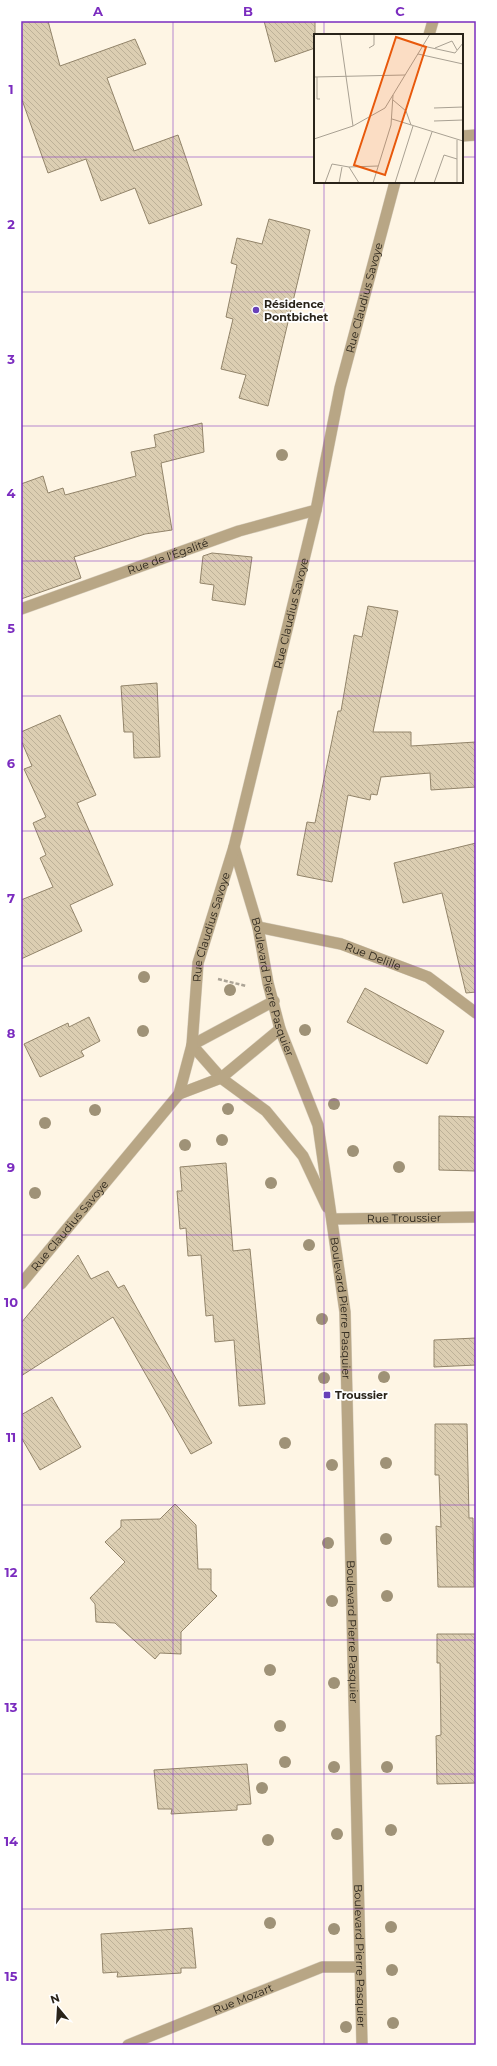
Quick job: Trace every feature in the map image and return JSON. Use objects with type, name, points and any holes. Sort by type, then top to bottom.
[{"type":"street","points":[[429,34],[433,21]]},
{"type":"street","points":[[463,136],[476,135]]},
{"type":"street","name":"Rue Claudius Savoye","points":[[21,1284],[179,1094],[192,1046],[198,963],[234,847],[316,510],[340,388],[387,218],[395,183]]},
{"type":"street","name":"Rue de l'Égalité","points":[[21,609],[239,531],[316,510]]},
{"type":"street","name":"Boulevard Pierre Pasquier","points":[[234,847],[258,927],[268,982],[274,1000],[280,1029],[318,1125],[333,1219],[345,1312],[362,2045]]},
{"type":"street","name":"Rue Delille","points":[[258,927],[341,944],[428,978],[476,1013]]},
{"type":"street","points":[[192,1046],[274,1000]]},
{"type":"street","name":"Rue Claudius Savoye","points":[[179,1094],[221,1078],[280,1029]]},
{"type":"street","name":"Boulevard Pierre Pasquier","points":[[192,1046],[221,1078],[266,1111],[303,1156],[333,1219]]},
{"type":"street","name":"Rue Troussier","points":[[333,1219],[476,1217]]},
{"type":"street","name":"Rue Mozart","points":[[128,2045],[322,1967],[360,1967]]},
{"type":"path","points":[[210,977],[251,988]]},
{"type":"building","points":[[21,21],[48,21],[60,66],[135,39],[146,64],[107,78],[134,151],[178,135],[202,205],[149,224],[135,188],[101,201],[86,159],[48,173],[21,97]]},
{"type":"building","points":[[264,21],[315,21],[314,48],[275,62]]},
{"type":"building","name":"Résidence Pontbichet","points":[[269,219],[310,230],[268,406],[239,398],[246,375],[221,369],[233,319],[226,317],[237,265],[231,263],[237,238],[262,244]]},
{"type":"building","points":[[202,423],[204,452],[161,463],[172,530],[145,534],[74,557],[81,578],[21,599],[21,484],[43,476],[48,493],[63,488],[65,495],[136,476],[131,452],[156,447],[154,435]]},
{"type":"building","points":[[212,553],[252,557],[245,605],[212,600],[214,585],[200,583],[203,556]]},
{"type":"building","points":[[368,606],[398,611],[373,732],[411,732],[411,746],[476,742],[476,787],[431,790],[430,773],[381,777],[377,795],[371,794],[370,800],[348,795],[332,882],[297,875],[307,822],[315,823],[338,711],[341,711],[354,635],[362,637]]},
{"type":"building","points":[[157,683],[160,757],[134,758],[133,732],[124,732],[121,686]]},
{"type":"building","points":[[60,715],[96,795],[77,803],[113,885],[70,905],[82,931],[21,959],[21,900],[53,887],[40,858],[46,855],[33,823],[46,817],[24,769],[32,766],[21,740],[21,732]]},
{"type":"building","points":[[476,843],[476,992],[466,993],[442,893],[403,903],[394,863]]},
{"type":"building","points":[[365,988],[444,1031],[427,1064],[347,1022]]},
{"type":"building","points":[[89,1017],[100,1041],[81,1051],[84,1056],[40,1077],[24,1044],[68,1023],[69,1027]]},
{"type":"building","points":[[439,1116],[476,1117],[476,1171],[439,1170]]},
{"type":"building","points":[[226,1163],[233,1251],[250,1249],[265,1404],[239,1406],[234,1340],[215,1342],[213,1315],[206,1316],[201,1255],[188,1256],[186,1228],[180,1229],[177,1191],[182,1191],[180,1167]]},
{"type":"building","points":[[78,1255],[91,1279],[108,1271],[118,1288],[124,1285],[212,1443],[191,1454],[113,1317],[21,1376],[21,1323]]},
{"type":"building","points":[[476,1338],[476,1365],[434,1367],[434,1340]]},
{"type":"building","points":[[52,1397],[81,1447],[40,1470],[21,1437],[21,1415]]},
{"type":"building","points":[[435,1424],[467,1424],[469,1518],[473,1518],[474,1587],[438,1587],[436,1526],[441,1527],[439,1475],[435,1475]]},
{"type":"building","points":[[175,1504],[196,1525],[198,1569],[211,1569],[211,1590],[217,1596],[181,1632],[181,1654],[160,1653],[155,1659],[115,1623],[96,1622],[95,1604],[90,1598],[125,1562],[105,1542],[121,1527],[121,1520],[160,1519]]},
{"type":"building","points":[[437,1634],[476,1634],[476,1783],[437,1784],[436,1736],[441,1735],[440,1663],[437,1663]]},
{"type":"building","points":[[247,1764],[251,1804],[237,1805],[237,1810],[171,1814],[172,1809],[158,1809],[154,1770]]},
{"type":"building","points":[[192,1928],[196,1968],[181,1968],[181,1973],[117,1977],[118,1972],[103,1973],[101,1934]]},
{"type":"place","name":"Résidence Pontbichet","points":[[256,310]]},
{"type":"place","name":"Troussier","points":[[327,1395]]}]
